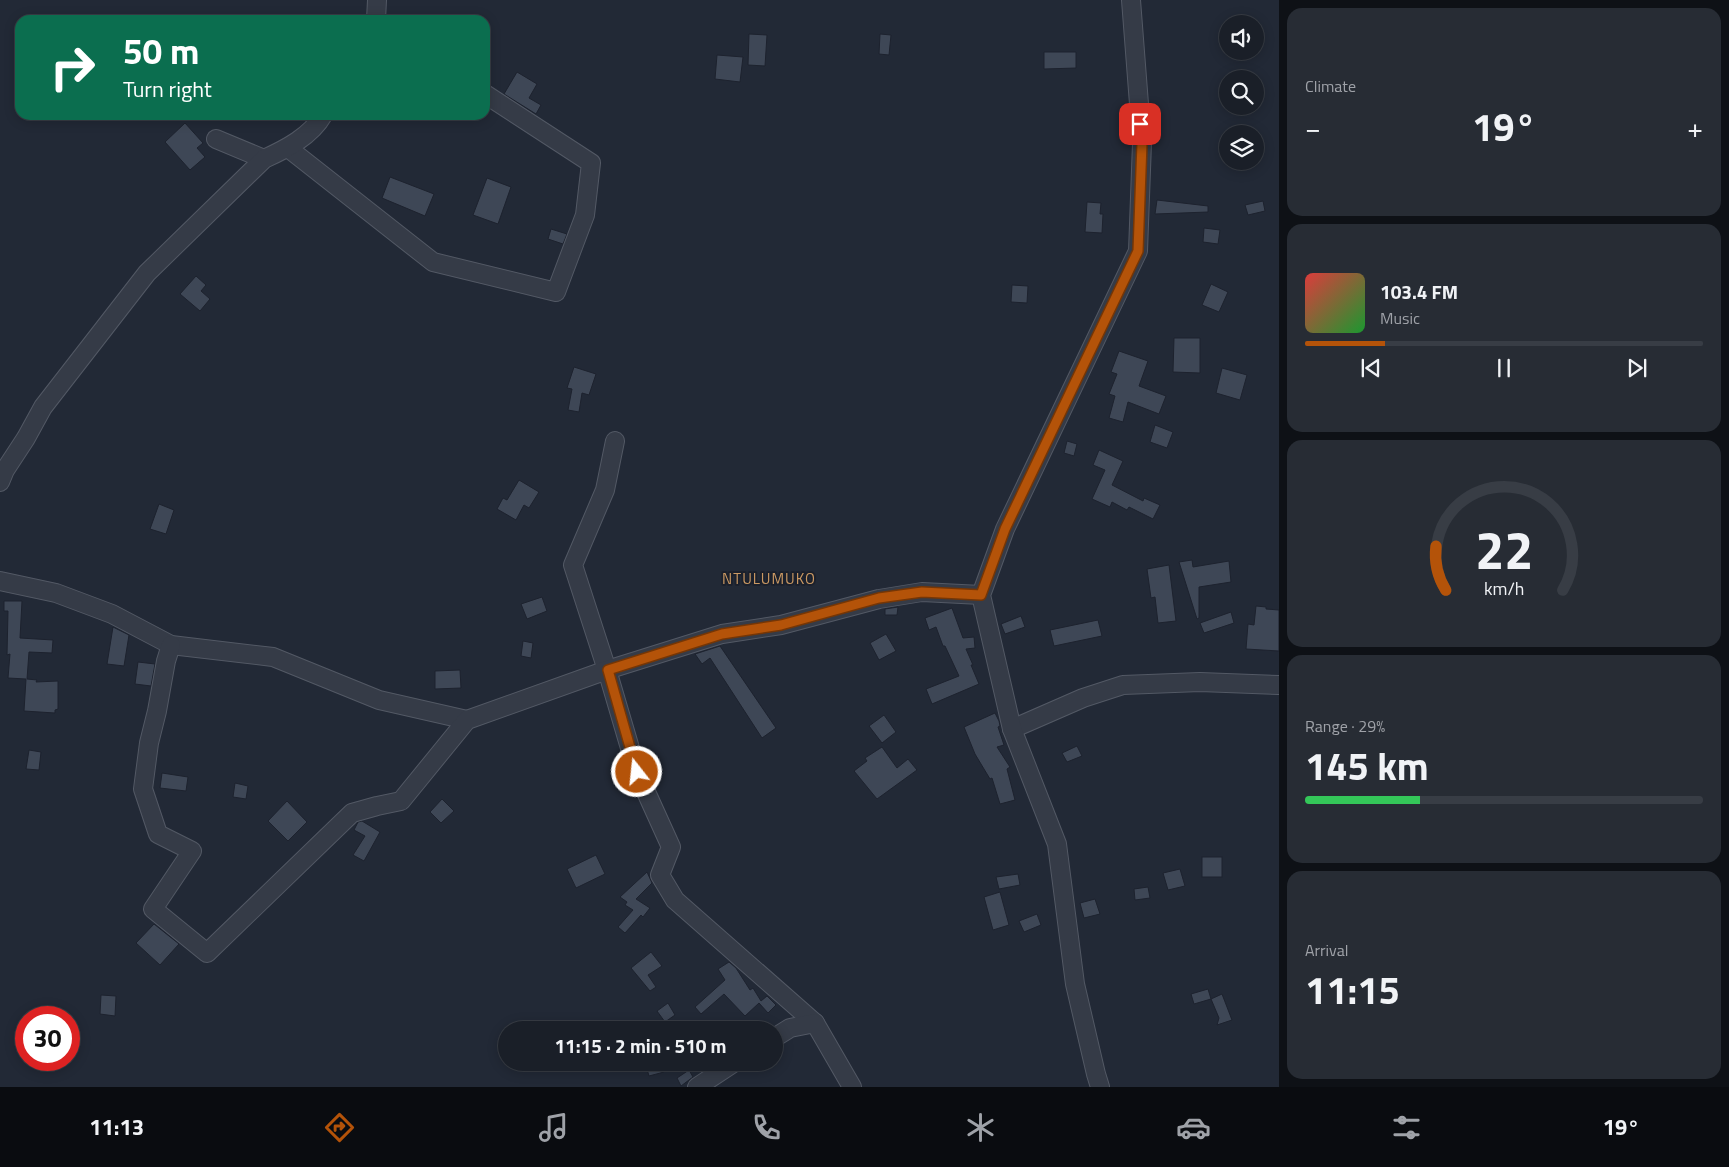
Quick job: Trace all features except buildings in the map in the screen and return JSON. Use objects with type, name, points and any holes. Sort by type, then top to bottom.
[{"type":"street","points":[[376,15],[377,0]]},
{"type":"street","points":[[1100,1087],[1075,984],[1057,844],[1012,729],[981,595],[1005,529],[1138,251],[1142,143],[1131,0]]},
{"type":"street","points":[[288,148],[433,262],[556,292],[585,215],[590,162],[490,97]]},
{"type":"street","points":[[0,482],[5,470],[43,407],[147,272],[264,159],[288,148],[320,120]]},
{"type":"street","points":[[216,139],[264,159]]},
{"type":"street","points":[[616,441],[605,490],[573,565],[608,670],[637,772],[672,847],[660,875],[675,900],[815,1023],[852,1087]]},
{"type":"street","points":[[0,581],[56,593],[112,614],[171,645],[273,657],[379,700],[467,720]]},
{"type":"street","points":[[171,645],[166,661],[158,711],[149,743],[143,789],[158,834],[192,851],[153,909],[207,953],[352,813],[401,801],[467,720],[608,670],[722,634],[781,625],[879,598],[922,592],[981,595]]},
{"type":"street","points":[[1012,729],[1083,698],[1123,685],[1200,682],[1279,685]]},
{"type":"street","points":[[783,1032],[790,1028],[815,1023]]},
{"type":"street","points":[[696,1087],[721,1071]]},
{"type":"district","name":"NTULUMUKO","points":[[769,578]]},
{"type":"route","points":[[637,772],[608,670],[722,634],[781,625],[879,598],[922,592],[981,595],[1005,529],[1138,251],[1142,143],[1140,124]]}]
